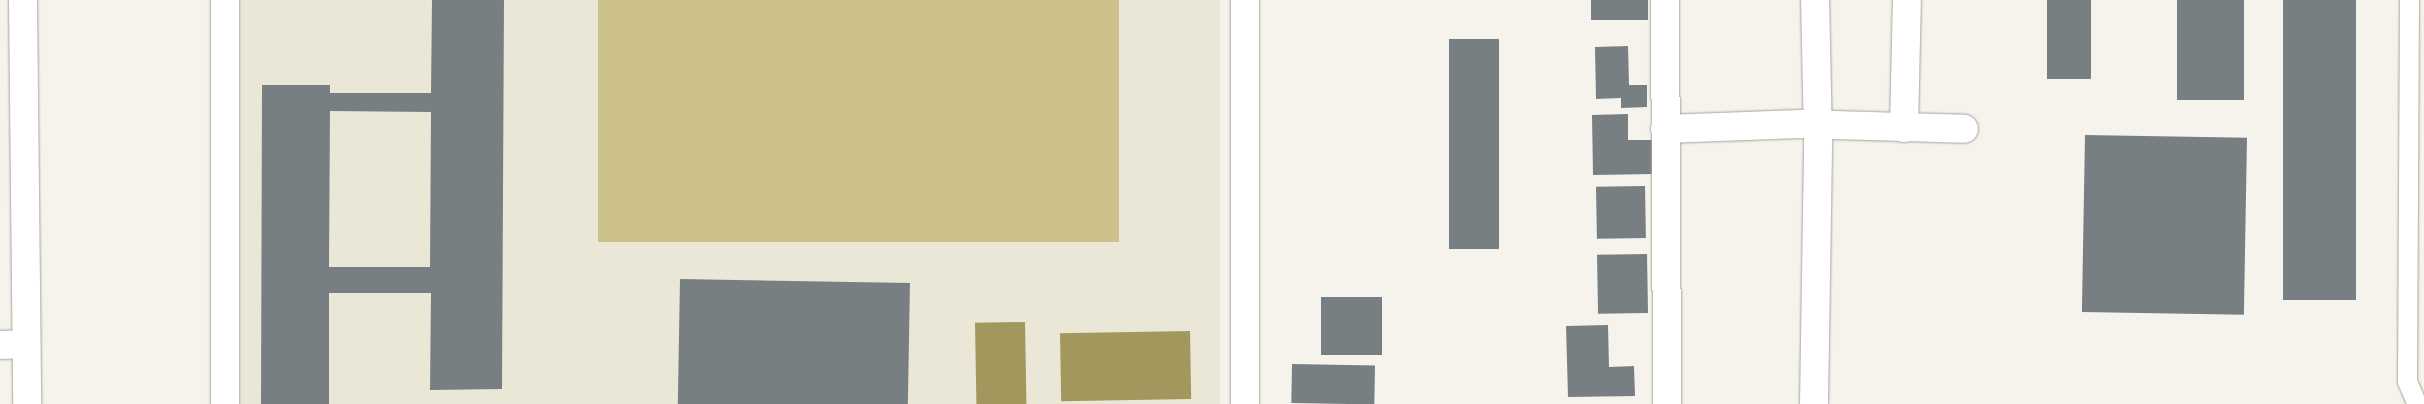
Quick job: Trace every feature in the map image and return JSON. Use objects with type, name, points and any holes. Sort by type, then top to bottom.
[{"type":"street","points":[[23,0],[13,345],[27,404]]},
{"type":"street","points":[[225,0],[225,404]]},
{"type":"street","points":[[1245,0],[1245,404]]},
{"type":"street","points":[[1665,0],[1666,404]]},
{"type":"street","points":[[1814,404],[1818,126],[1815,0]]},
{"type":"street","points":[[1904,128],[1907,0]]},
{"type":"street","points":[[1665,129],[1818,126],[1964,129]]},
{"type":"lane","points":[[2409,0],[2407,381],[2417,404]]},
{"type":"shaded area","points":[[240,0],[1220,0],[1220,404],[240,404]]},
{"type":"shaded area","points":[[598,0],[1119,0],[1119,242],[598,242]]},
{"type":"shaded area","points":[[1025,322],[1026,404],[976,404],[975,323]]},
{"type":"shaded area","points":[[1190,331],[1191,399],[1061,401],[1060,333]]},
{"type":"building","points":[[432,0],[504,0],[502,389],[430,390],[431,293],[329,293],[329,404],[261,404],[262,85],[330,85],[330,93],[431,93]],"holes":[[[330,111],[431,112],[430,267],[329,267]]]},
{"type":"building","points":[[1591,0],[1648,0],[1648,20],[1591,20]]},
{"type":"building","points":[[2047,0],[2091,0],[2091,79],[2047,79]]},
{"type":"building","points":[[2177,0],[2244,0],[2244,100],[2177,100]]},
{"type":"building","points":[[2283,0],[2356,0],[2356,300],[2283,300]]},
{"type":"building","points":[[1449,39],[1499,39],[1499,249],[1449,249]]},
{"type":"building","points":[[1628,46],[1629,85],[1647,85],[1647,107],[1621,108],[1621,98],[1596,99],[1595,47]]},
{"type":"building","points":[[1628,114],[1628,140],[1652,140],[1652,174],[1593,175],[1592,115]]},
{"type":"building","points":[[2085,135],[2247,138],[2244,315],[2082,312]]},
{"type":"building","points":[[1645,186],[1646,238],[1597,239],[1596,187]]},
{"type":"building","points":[[1647,254],[1648,313],[1598,314],[1597,255]]},
{"type":"building","points":[[680,279],[910,283],[908,404],[678,404]]},
{"type":"building","points":[[1321,297],[1382,297],[1382,355],[1321,355]]},
{"type":"building","points":[[1608,325],[1609,367],[1634,366],[1635,396],[1568,397],[1566,326]]},
{"type":"building","points":[[1292,364],[1375,365],[1374,404],[1291,403]]}]
